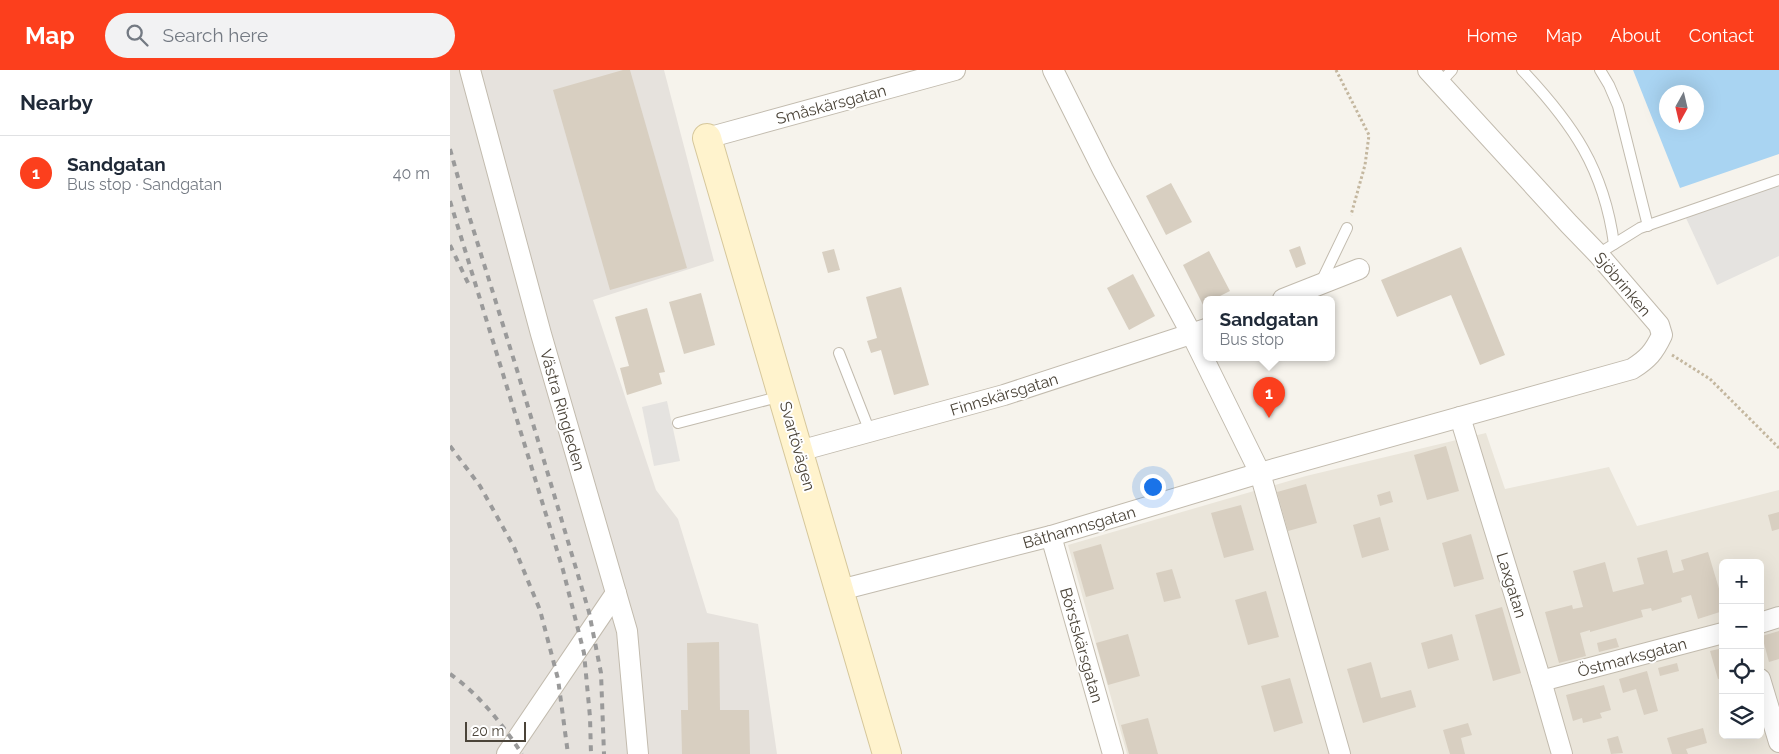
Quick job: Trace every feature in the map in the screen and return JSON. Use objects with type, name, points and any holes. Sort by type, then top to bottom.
[{"type":"main road","name":"Svartövägen","points":[[707,138],[887,754]]},
{"type":"street","name":"Västra Ringleden","points":[[470,70],[541,334],[627,631],[638,754]]},
{"type":"street","name":"Småskärsgatan","points":[[707,138],[955,70]]},
{"type":"street","points":[[1053,70],[1103,170],[1199,332]]},
{"type":"street","name":"Sjöbrinken","points":[[1440,74],[1569,224],[1606,249],[1658,325],[1662,335],[1655,349]]},
{"type":"street","points":[[1291,296],[1360,269]]},
{"type":"street","name":"Finnskärsgatan","points":[[799,451],[1004,395],[1199,332]]},
{"type":"street","points":[[1460,417],[1632,369],[1645,361],[1655,349]]},
{"type":"street","points":[[1212,361],[1260,473],[1340,754]]},
{"type":"street","name":"Båthamnsgatan","points":[[840,590],[1051,536],[1260,473],[1460,417]]},
{"type":"street","name":"Laxgatan","points":[[1460,417],[1562,754]]},
{"type":"street","name":"Börstskärsgatan","points":[[1051,536],[1113,754]]},
{"type":"street","points":[[507,754],[616,593]]},
{"type":"street","points":[[1764,622],[1779,617]]},
{"type":"street","name":"Östmarksgatan","points":[[1541,681],[1719,634]]},
{"type":"street","points":[[1764,691],[1779,742]]},
{"type":"lane","points":[[1522,70],[1561,114],[1586,153],[1599,181],[1611,221],[1606,249]]},
{"type":"lane","points":[[1600,70],[1618,106],[1648,226]]},
{"type":"lane","points":[[1606,249],[1640,228],[1779,180]]},
{"type":"lane","points":[[1320,285],[1347,228]]},
{"type":"lane","points":[[839,353],[870,432]]},
{"type":"lane","points":[[678,423],[783,396]]},
{"type":"path","points":[[1336,70],[1369,135],[1365,166],[1347,228]]},
{"type":"path","points":[[1655,349],[1670,353],[1710,379],[1779,448]]},
{"type":"shaded area","points":[[450,70],[664,70],[714,261],[593,300],[656,490],[678,519],[707,613],[758,624],[777,754],[450,754]]},
{"type":"shaded area","points":[[1779,175],[1779,256],[1717,285],[1686,218]]},
{"type":"shaded area","points":[[667,401],[680,461],[654,466],[642,407]]},
{"type":"shaded area","points":[[1486,433],[1505,489],[1609,467],[1637,526],[1779,490],[1779,754],[1127,754],[1068,545],[1306,476]]},
{"type":"water","points":[[1633,70],[1779,70],[1779,154],[1680,188]]},
{"type":"building","points":[[623,70],[630,70],[687,268],[610,290],[553,90]]},
{"type":"building","points":[[1171,183],[1192,222],[1166,235],[1146,196]]},
{"type":"building","points":[[1300,246],[1306,264],[1296,268],[1289,250]]},
{"type":"building","points":[[1461,247],[1505,355],[1480,365],[1451,295],[1397,317],[1381,280]]},
{"type":"building","points":[[834,249],[840,270],[828,273],[822,252]]},
{"type":"building","points":[[1209,251],[1230,291],[1220,296],[1203,296],[1203,305],[1183,265]]},
{"type":"building","points":[[1133,274],[1155,316],[1129,330],[1107,288]]},
{"type":"building","points":[[901,287],[929,385],[894,395],[881,350],[871,353],[867,341],[877,338],[866,297]]},
{"type":"building","points":[[701,293],[715,345],[684,354],[669,302]]},
{"type":"building","points":[[647,308],[665,372],[659,373],[662,384],[627,395],[620,368],[629,366],[615,317]]},
{"type":"building","points":[[1446,446],[1459,491],[1427,500],[1414,455]]},
{"type":"building","points":[[1306,484],[1317,523],[1288,531],[1277,492]]},
{"type":"building","points":[[1390,491],[1393,502],[1380,506],[1377,495]]},
{"type":"building","points":[[1241,505],[1254,550],[1224,558],[1211,513]]},
{"type":"building","points":[[1779,512],[1779,529],[1772,531],[1768,515]]},
{"type":"building","points":[[1380,517],[1389,550],[1362,558],[1353,525]]},
{"type":"building","points":[[1471,534],[1484,579],[1454,587],[1442,543]]},
{"type":"building","points":[[1101,544],[1114,589],[1086,597],[1073,552]]},
{"type":"building","points":[[1667,550],[1673,573],[1684,570],[1681,560],[1708,552],[1719,589],[1719,612],[1698,619],[1691,595],[1681,598],[1682,602],[1652,611],[1651,608],[1641,610],[1643,617],[1580,633],[1586,656],[1559,663],[1545,612],[1572,605],[1573,609],[1583,607],[1573,571],[1605,562],[1613,592],[1644,584],[1637,558]]},
{"type":"building","points":[[1172,569],[1181,598],[1164,602],[1156,573]]},
{"type":"building","points":[[1266,591],[1279,637],[1248,645],[1235,600]]},
{"type":"building","points":[[1502,607],[1521,673],[1493,681],[1475,615]]},
{"type":"building","points":[[1779,631],[1779,659],[1769,662],[1764,635]]},
{"type":"building","points":[[1128,634],[1140,676],[1108,685],[1096,643]]},
{"type":"building","points":[[1452,634],[1459,660],[1428,669],[1421,643]]},
{"type":"building","points":[[1616,638],[1619,647],[1599,652],[1597,643]]},
{"type":"building","points":[[719,642],[720,710],[749,710],[750,754],[682,754],[681,710],[688,710],[687,643]]},
{"type":"building","points":[[1719,649],[1719,679],[1718,679],[1710,651]]},
{"type":"building","points":[[1371,662],[1381,698],[1411,690],[1416,707],[1363,723],[1347,669]]},
{"type":"building","points":[[1677,663],[1679,671],[1660,676],[1658,668]]},
{"type":"building","points":[[1647,671],[1658,711],[1644,715],[1636,689],[1623,693],[1619,679]]},
{"type":"building","points":[[1290,678],[1303,723],[1274,732],[1261,686]]},
{"type":"building","points":[[1604,685],[1611,710],[1600,713],[1602,718],[1583,723],[1582,718],[1573,721],[1566,695]]},
{"type":"building","points":[[1148,718],[1158,754],[1129,754],[1121,725]]},
{"type":"building","points":[[1468,723],[1472,735],[1461,738],[1465,754],[1450,754],[1443,730]]},
{"type":"building","points":[[1703,728],[1707,743],[1686,749],[1688,754],[1672,754],[1667,738]]},
{"type":"building","points":[[1618,736],[1623,753],[1611,754],[1607,739]]},
{"type":"railway","points":[[450,149],[589,612],[601,673],[604,754]]},
{"type":"railway","points":[[450,201],[563,570],[584,653],[590,717],[591,754]]},
{"type":"railway","points":[[450,245],[469,285]]},
{"type":"railway","points":[[450,446],[480,486],[514,547],[540,610],[558,679],[568,754]]},
{"type":"railway","points":[[450,674],[471,691],[490,711],[522,754]]},
{"type":"place","name":"Sandgatan","points":[[1269,418]]}]
